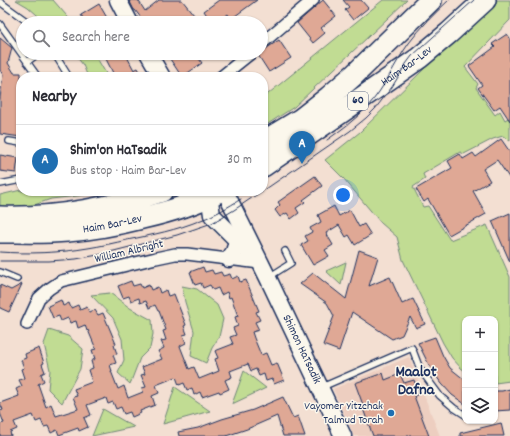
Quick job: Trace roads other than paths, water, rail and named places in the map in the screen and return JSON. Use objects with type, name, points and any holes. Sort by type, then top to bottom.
[{"type":"highway","name":"60","points":[[268,139],[302,119],[324,101],[354,75],[431,0]]},
{"type":"highway","name":"Haim Bar-Lev","points":[[268,163],[408,66],[438,42],[485,0]]},
{"type":"highway","name":"Haim Bar-Lev","points":[[0,217],[51,215],[90,210],[132,196]]},
{"type":"highway","name":"Haim Bar-Lev","points":[[0,232],[54,232],[96,227],[151,216],[210,199]]},
{"type":"street","points":[[118,0],[126,16]]},
{"type":"street","points":[[268,38],[313,0]]},
{"type":"street","points":[[152,60],[159,72]]},
{"type":"street","points":[[227,72],[242,60]]},
{"type":"street","name":"Shimon HaTsadik","points":[[210,199],[237,241],[260,263]]},
{"type":"street","name":"Shimon HaTsadik","points":[[210,199],[260,263],[343,436]]},
{"type":"street","points":[[229,259],[234,252],[237,241]]},
{"type":"street","name":"William Albright","points":[[27,324],[40,298],[49,289],[61,281],[175,254],[187,254],[260,263]]},
{"type":"lane","points":[[0,2],[19,16]]},
{"type":"lane","points":[[0,24],[16,47]]},
{"type":"lane","points":[[30,60],[27,62],[34,72]]},
{"type":"lane","points":[[58,60],[66,72]]},
{"type":"lane","points":[[9,141],[16,142]]},
{"type":"lane","points":[[0,184],[16,181]]},
{"type":"lane","points":[[196,196],[210,199]]},
{"type":"lane","points":[[268,278],[291,263],[285,251]]},
{"type":"lane","points":[[0,272],[17,279]]},
{"type":"lane","points":[[320,388],[412,348],[420,369],[440,396],[462,413]]},
{"type":"tram line","points":[[327,140],[353,121],[367,107],[379,92],[418,31],[449,0]]},
{"type":"tram line","points":[[268,188],[350,131],[366,118],[392,87],[412,56],[474,0]]},
{"type":"tram line","points":[[0,261],[49,261],[76,259],[177,235],[212,223],[255,196]]},
{"type":"tram line","points":[[0,252],[33,253],[66,251],[146,236],[183,227],[221,211],[241,199]]},
{"type":"place","name":"Shim'on HaTsadik","points":[[302,164]]},
{"type":"place","name":"Vayomer Yitzchak Talmud Torah","points":[[391,413]]},
{"type":"district","name":"Maalot Dafna","points":[[416,381]]}]
